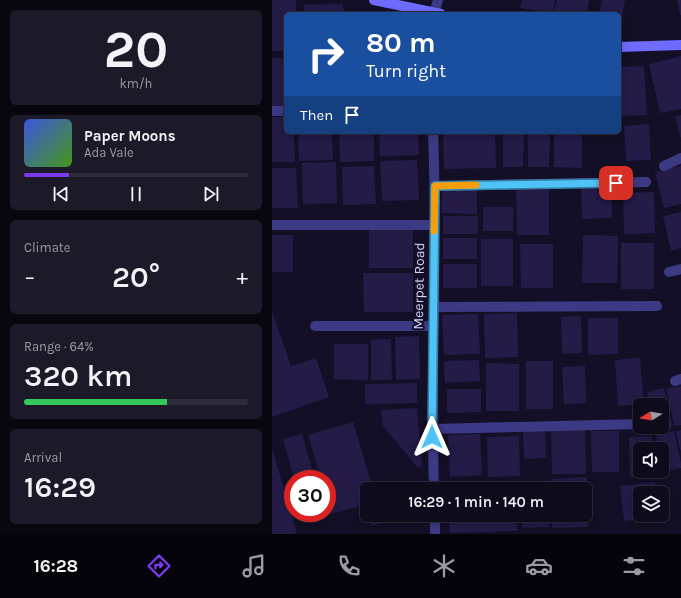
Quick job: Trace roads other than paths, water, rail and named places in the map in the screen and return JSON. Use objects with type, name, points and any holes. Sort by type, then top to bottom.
[{"type":"street","points":[[374,0],[427,12]]},
{"type":"street","points":[[436,12],[438,0]]},
{"type":"street","points":[[621,47],[681,45]]},
{"type":"street","points":[[272,111],[284,111]]},
{"type":"street","name":"Meerpet Road","points":[[433,134],[435,186],[432,429],[434,482]]},
{"type":"street","points":[[664,166],[681,158]]},
{"type":"street","points":[[435,186],[646,182]]},
{"type":"street","points":[[272,225],[434,225]]},
{"type":"street","points":[[669,272],[681,269]]},
{"type":"street","points":[[434,307],[657,306]]},
{"type":"street","points":[[315,326],[433,326]]},
{"type":"street","points":[[432,429],[633,424]]},
{"type":"street","points":[[435,522],[435,534]]}]
